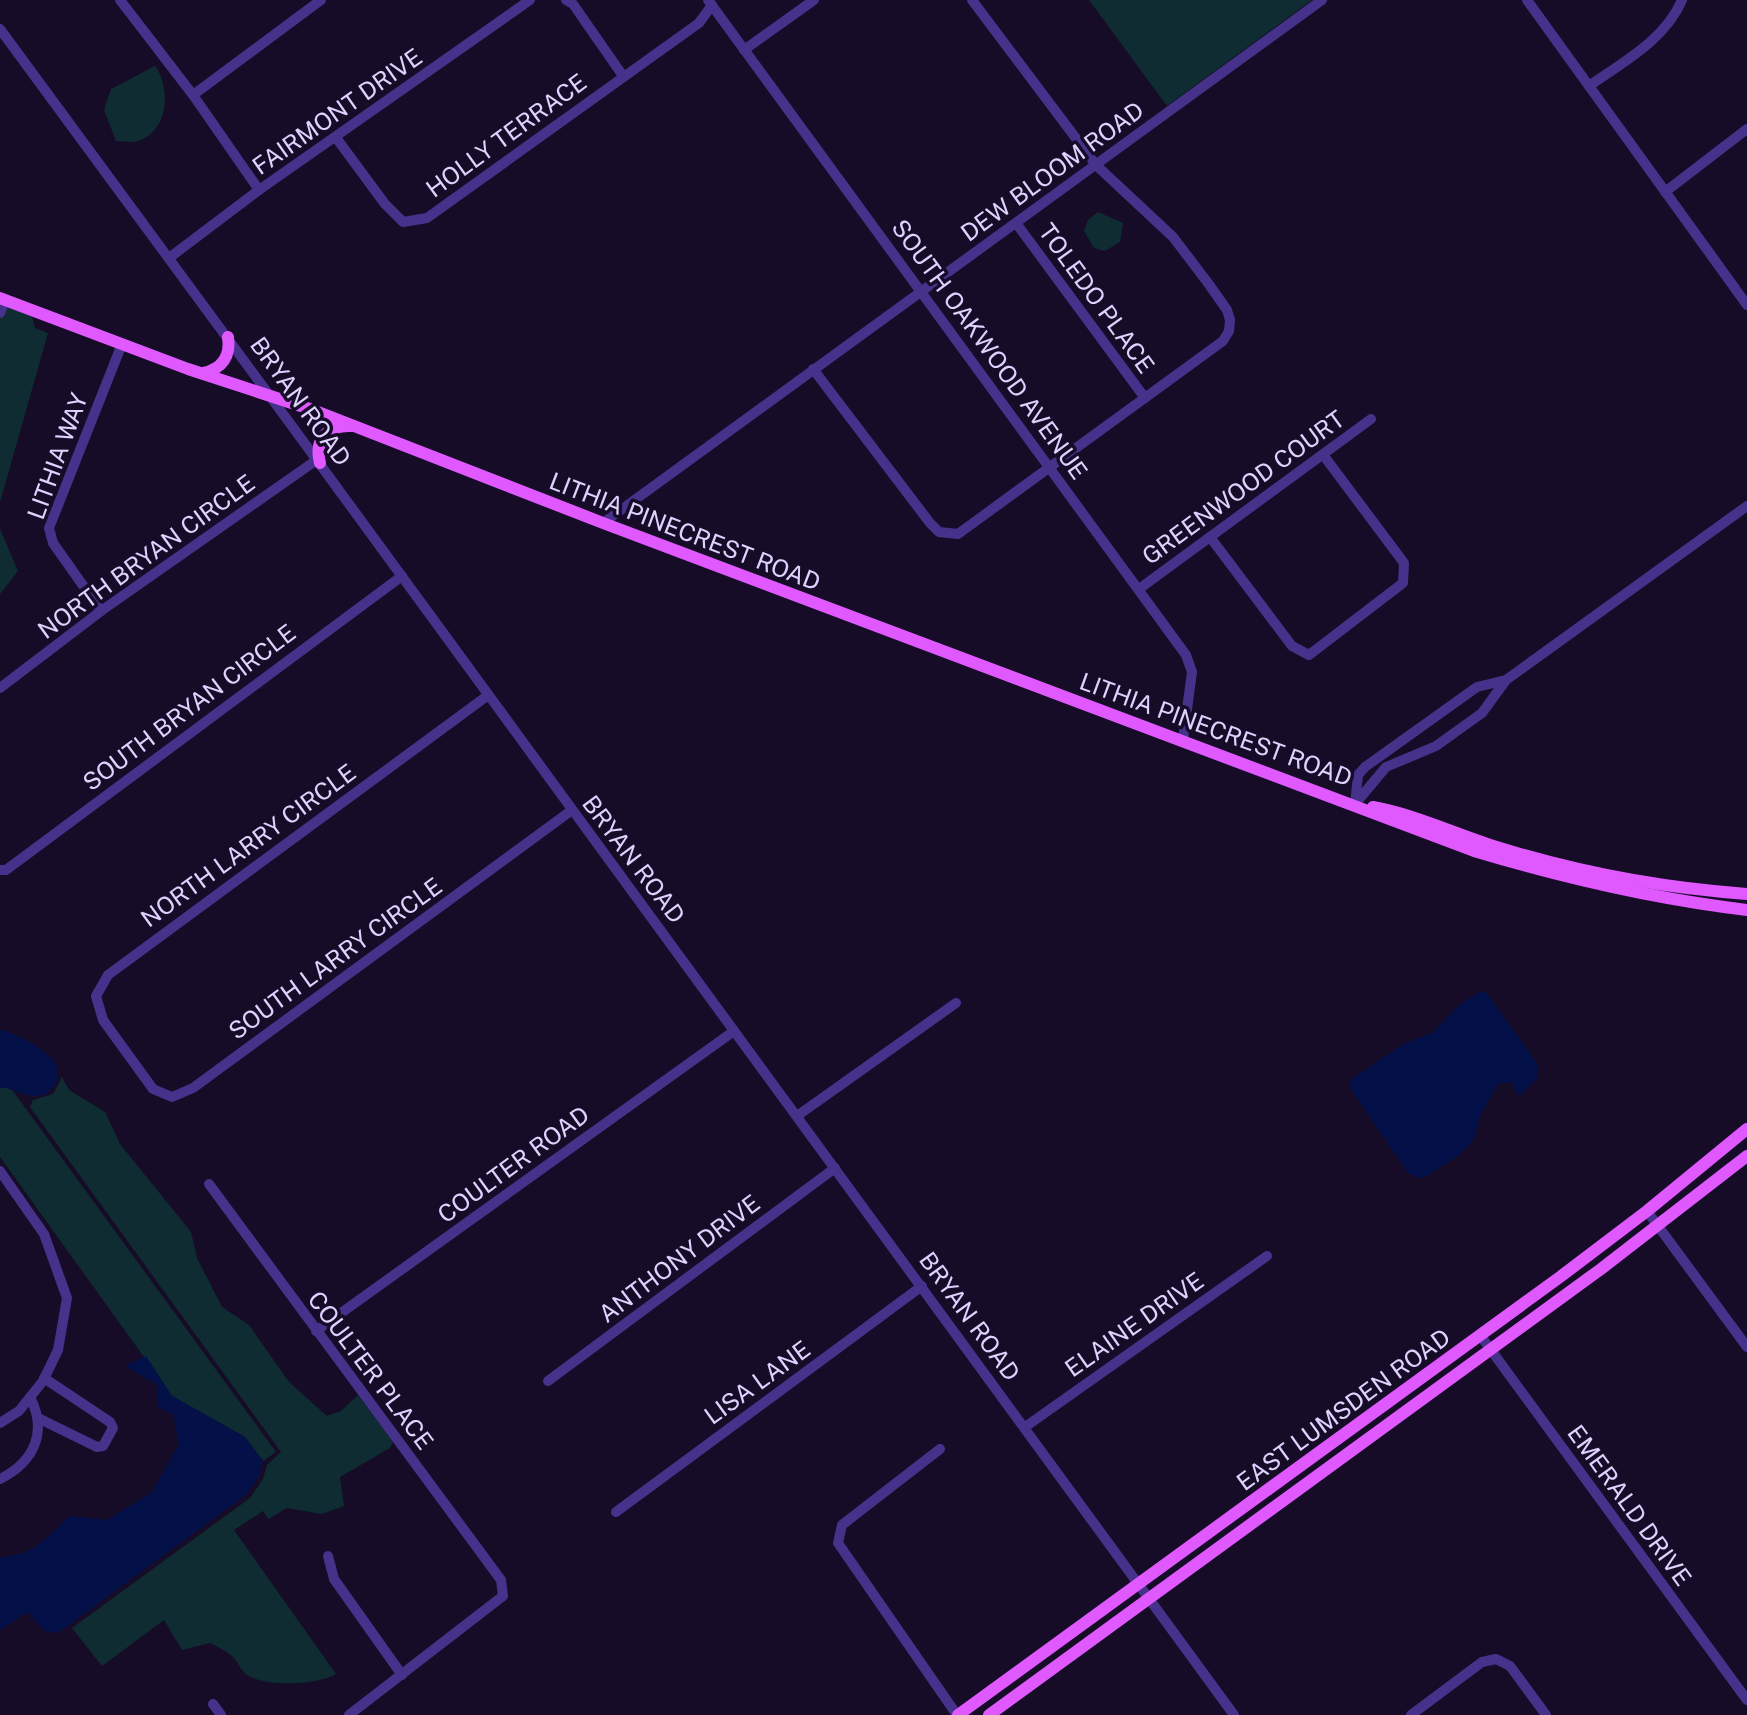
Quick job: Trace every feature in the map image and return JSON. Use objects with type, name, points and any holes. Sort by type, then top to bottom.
[{"type":"main road","name":"LITHIA PINECREST ROAD","points":[[3,299],[355,426],[603,523],[1183,739],[1474,851],[1598,884],[1682,902],[1747,910]]},
{"type":"main road","points":[[204,373],[223,362],[229,351],[228,337]]},
{"type":"main road","points":[[319,461],[318,447],[323,436],[338,427],[355,426]]},
{"type":"main road","name":"LITHIA PINECREST ROAD","points":[[1355,804],[1395,811],[1497,847],[1606,876],[1747,894]]},
{"type":"main road","points":[[1474,851],[1484,845],[1497,847]]},
{"type":"main road","name":"EAST LUMSDEN ROAD","points":[[957,1715],[1480,1335],[1647,1211],[1747,1129]]},
{"type":"main road","name":"EAST LUMSDEN ROAD","points":[[989,1715],[1601,1269],[1747,1156]]},
{"type":"street","points":[[120,0],[193,95],[260,190]]},
{"type":"street","points":[[193,95],[321,0]]},
{"type":"street","name":"FAIRMONT DRIVE","points":[[169,258],[260,190],[337,139],[530,0]]},
{"type":"street","points":[[566,0],[573,4],[623,76]]},
{"type":"street","points":[[744,50],[814,0]]},
{"type":"street","points":[[813,369],[939,532],[958,534],[1223,341],[1230,320],[1227,310],[1173,237],[1096,165],[972,0]]},
{"type":"street","name":"DEW BLOOM ROAD","points":[[603,523],[1322,0]]},
{"type":"street","points":[[1527,0],[1747,305]]},
{"type":"street","points":[[1589,86],[1651,41],[1673,16],[1682,0]]},
{"type":"street","name":"HOLLY TERRACE","points":[[337,139],[385,204],[403,222],[427,218],[699,23],[710,3]]},
{"type":"street","name":"SOUTH OAKWOOD AVENUE","points":[[710,3],[1186,656],[1192,672],[1183,739]]},
{"type":"street","name":"BRYAN ROAD","points":[[0,29],[319,461],[487,696],[1234,1715]]},
{"type":"street","points":[[1665,192],[1747,129]]},
{"type":"street","name":"TOLEDO PLACE","points":[[1016,223],[1145,398]]},
{"type":"street","points":[[0,313],[3,299]]},
{"type":"street","name":"LITHIA WAY","points":[[101,611],[53,543],[49,528],[122,344]]},
{"type":"street","name":"GREENWOOD COURT","points":[[1139,589],[1371,419]]},
{"type":"street","points":[[1210,537],[1292,646],[1309,655],[1404,583],[1404,563],[1324,456]]},
{"type":"street","name":"NORTH BRYAN CIRCLE","points":[[0,688],[101,611],[319,461]]},
{"type":"street","points":[[1355,804],[1386,767],[1436,746],[1482,713],[1506,680],[1747,506]]},
{"type":"street","name":"SOUTH BRYAN CIRCLE","points":[[0,870],[6,870],[402,576]]},
{"type":"street","points":[[1355,804],[1358,775],[1365,766],[1477,687],[1506,680]]},
{"type":"street","name":"NORTH LARRY CIRCLE","points":[[128,1054],[103,1020],[96,996],[108,975],[487,696]]},
{"type":"street","name":"SOUTH LARRY CIRCLE","points":[[128,1054],[153,1089],[172,1097],[193,1088],[572,810]]},
{"type":"street","points":[[797,1116],[956,1003]]},
{"type":"street","name":"COULTER ROAD","points":[[316,1331],[734,1031]]},
{"type":"street","name":"ANTHONY DRIVE","points":[[548,1381],[835,1168]]},
{"type":"street","points":[[0,1171],[44,1234],[67,1298],[58,1350],[44,1378],[19,1411],[0,1423]]},
{"type":"street","name":"COULTER PLACE","points":[[209,1184],[501,1580],[503,1596],[402,1675]]},
{"type":"street","points":[[1647,1211],[1747,1347]]},
{"type":"street","name":"ELAINE DRIVE","points":[[1025,1427],[1267,1256]]},
{"type":"street","name":"LISA LANE","points":[[616,1512],[922,1286]]},
{"type":"street","name":"EMERALD DRIVE","points":[[1480,1335],[1747,1700]]},
{"type":"street","points":[[38,1418],[96,1447],[103,1446],[113,1429],[110,1422],[44,1378]]},
{"type":"street","points":[[0,1479],[21,1467],[34,1451],[39,1434],[38,1418],[30,1397]]},
{"type":"street","points":[[940,1449],[842,1525],[838,1543],[957,1715]]},
{"type":"street","points":[[328,1556],[334,1579],[402,1675],[349,1715]]},
{"type":"street","points":[[1411,1715],[1482,1662],[1496,1659],[1510,1666],[1546,1715]]},
{"type":"street","points":[[213,1704],[221,1715]]},
{"type":"green space","points":[[1089,0],[1312,0],[1167,106]]},
{"type":"green space","points":[[155,66],[165,97],[161,119],[148,136],[138,141],[116,141],[104,110],[111,89]]},
{"type":"green space","points":[[1098,212],[1123,223],[1120,242],[1105,251],[1094,248],[1084,231],[1088,220]]},
{"type":"green space","points":[[0,304],[32,316],[35,328],[48,333],[0,502]]},
{"type":"green space","points":[[0,529],[18,571],[0,594]]},
{"type":"green space","points":[[62,1077],[69,1090],[105,1112],[120,1144],[191,1232],[197,1258],[222,1307],[249,1325],[289,1382],[327,1416],[341,1411],[358,1395],[393,1442],[390,1448],[340,1477],[344,1506],[322,1514],[287,1508],[268,1519],[263,1511],[234,1530],[336,1674],[304,1683],[278,1683],[255,1678],[244,1673],[231,1655],[210,1643],[182,1650],[164,1620],[102,1666],[72,1628],[250,1498],[263,1479],[267,1465],[281,1452],[30,1107],[33,1100],[53,1094]]},
{"type":"green space","points":[[4,1086],[13,1091],[276,1452],[263,1461],[245,1437],[172,1396],[0,1157],[0,1088]]},
{"type":"shaded area","points":[[1480,992],[1486,992],[1537,1063],[1537,1078],[1519,1097],[1511,1082],[1498,1084],[1480,1116],[1473,1141],[1458,1156],[1422,1179],[1408,1173],[1349,1086],[1352,1079],[1405,1043],[1432,1033],[1459,1005]]},
{"type":"shaded area","points":[[0,1029],[41,1049],[56,1065],[58,1074],[55,1084],[47,1093],[31,1096],[0,1088]]},
{"type":"shaded area","points":[[146,1356],[172,1396],[245,1437],[263,1461],[259,1476],[247,1494],[58,1633],[44,1631],[28,1612],[0,1630],[0,1557],[30,1550],[47,1538],[69,1516],[107,1520],[152,1492],[179,1444],[173,1414],[157,1407],[157,1385],[125,1366]]}]
